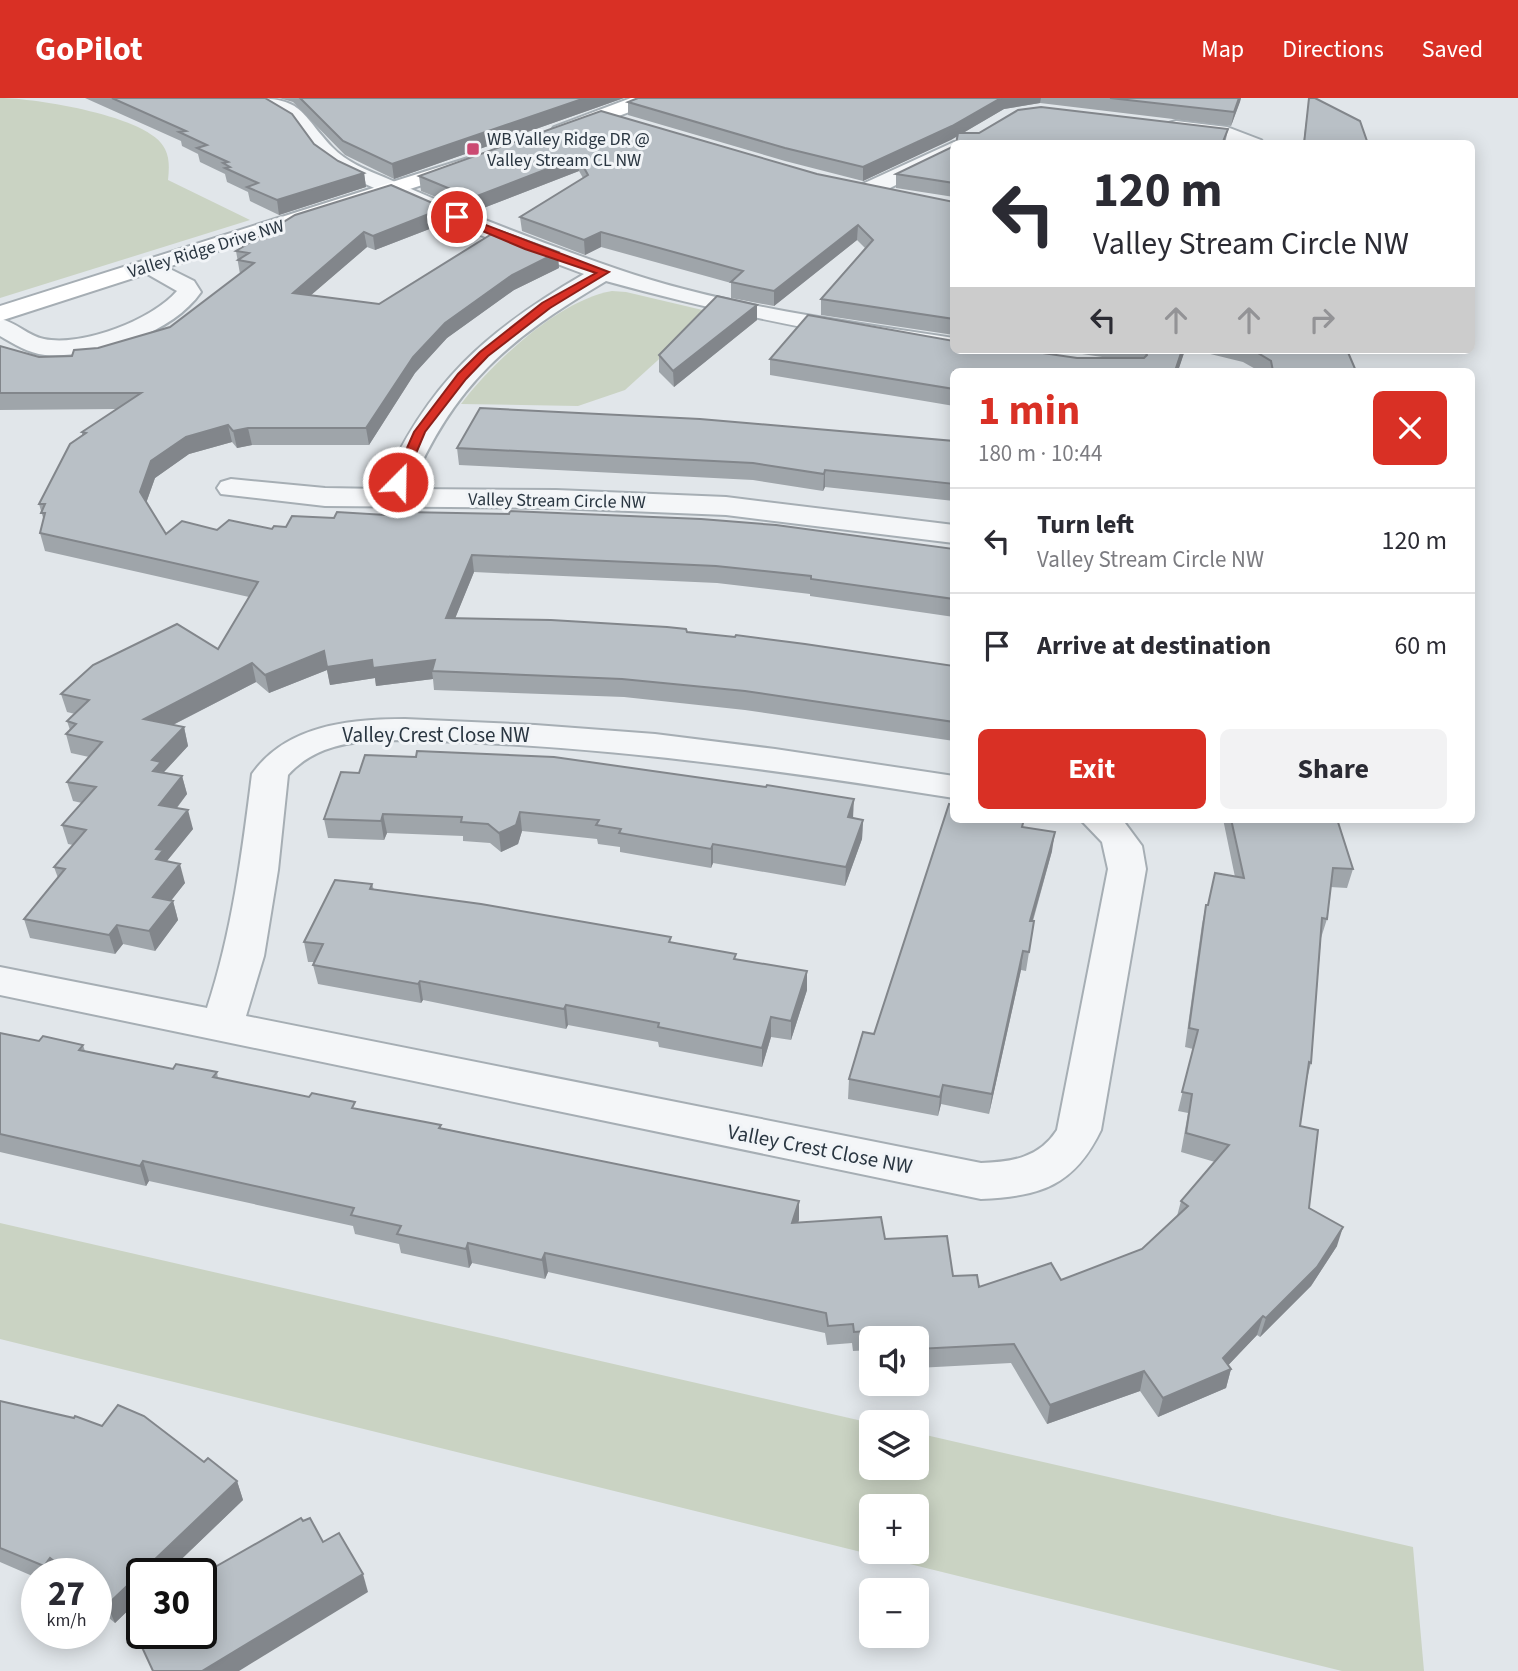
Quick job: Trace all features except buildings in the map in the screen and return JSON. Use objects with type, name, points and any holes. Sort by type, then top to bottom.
[{"type":"street","points":[[261,98],[278,105],[303,122],[325,152],[348,169],[528,247],[604,272],[769,314],[950,345]]},
{"type":"street","points":[[542,138],[649,98]]},
{"type":"street","points":[[602,116],[636,127]]},
{"type":"street","points":[[1152,124],[1227,133],[1244,140]]},
{"type":"street","points":[[866,191],[950,150]]},
{"type":"street","name":"Valley Ridge Drive NW","points":[[0,314],[492,156]]},
{"type":"street","points":[[843,186],[902,198]]},
{"type":"street","points":[[0,326],[34,345],[44,347],[96,340],[137,329],[164,315],[189,292],[186,286],[149,266]]},
{"type":"street","points":[[392,498],[420,432],[462,377],[514,328],[546,305],[604,272]]},
{"type":"street","name":"Valley Stream Circle NW","points":[[231,488],[325,497],[556,499],[726,506],[950,534]]},
{"type":"street","name":"Valley Crest Close NW","points":[[222,1027],[244,957],[259,870],[270,774],[278,763],[309,743],[356,732],[535,734],[688,747],[950,785]]},
{"type":"street","name":"Valley Crest Close NW","points":[[0,981],[981,1181],[1024,1178],[1048,1168],[1074,1142],[1079,1130],[1127,869],[1127,854],[1122,842],[1102,823]]},
{"type":"green space","points":[[0,98],[63,105],[116,118],[138,127],[155,137],[165,149],[169,168],[168,180],[250,220],[0,298]]},
{"type":"green space","points":[[612,291],[711,312],[625,390],[578,406],[461,404],[509,352],[549,320],[592,297]]},
{"type":"green space","points":[[0,1223],[859,1420],[859,1480],[929,1480],[929,1436],[1413,1547],[1424,1671],[1342,1671],[909,1564],[929,1564],[929,1494],[859,1494],[859,1552],[0,1339]]},
{"type":"place","name":"WB Valley Ridge DR @ Valley Stream CL NW","points":[[473,149]]},
{"type":"route","points":[[398,482],[403,466],[432,414],[484,354],[546,305],[604,272],[528,247],[457,217]]}]
